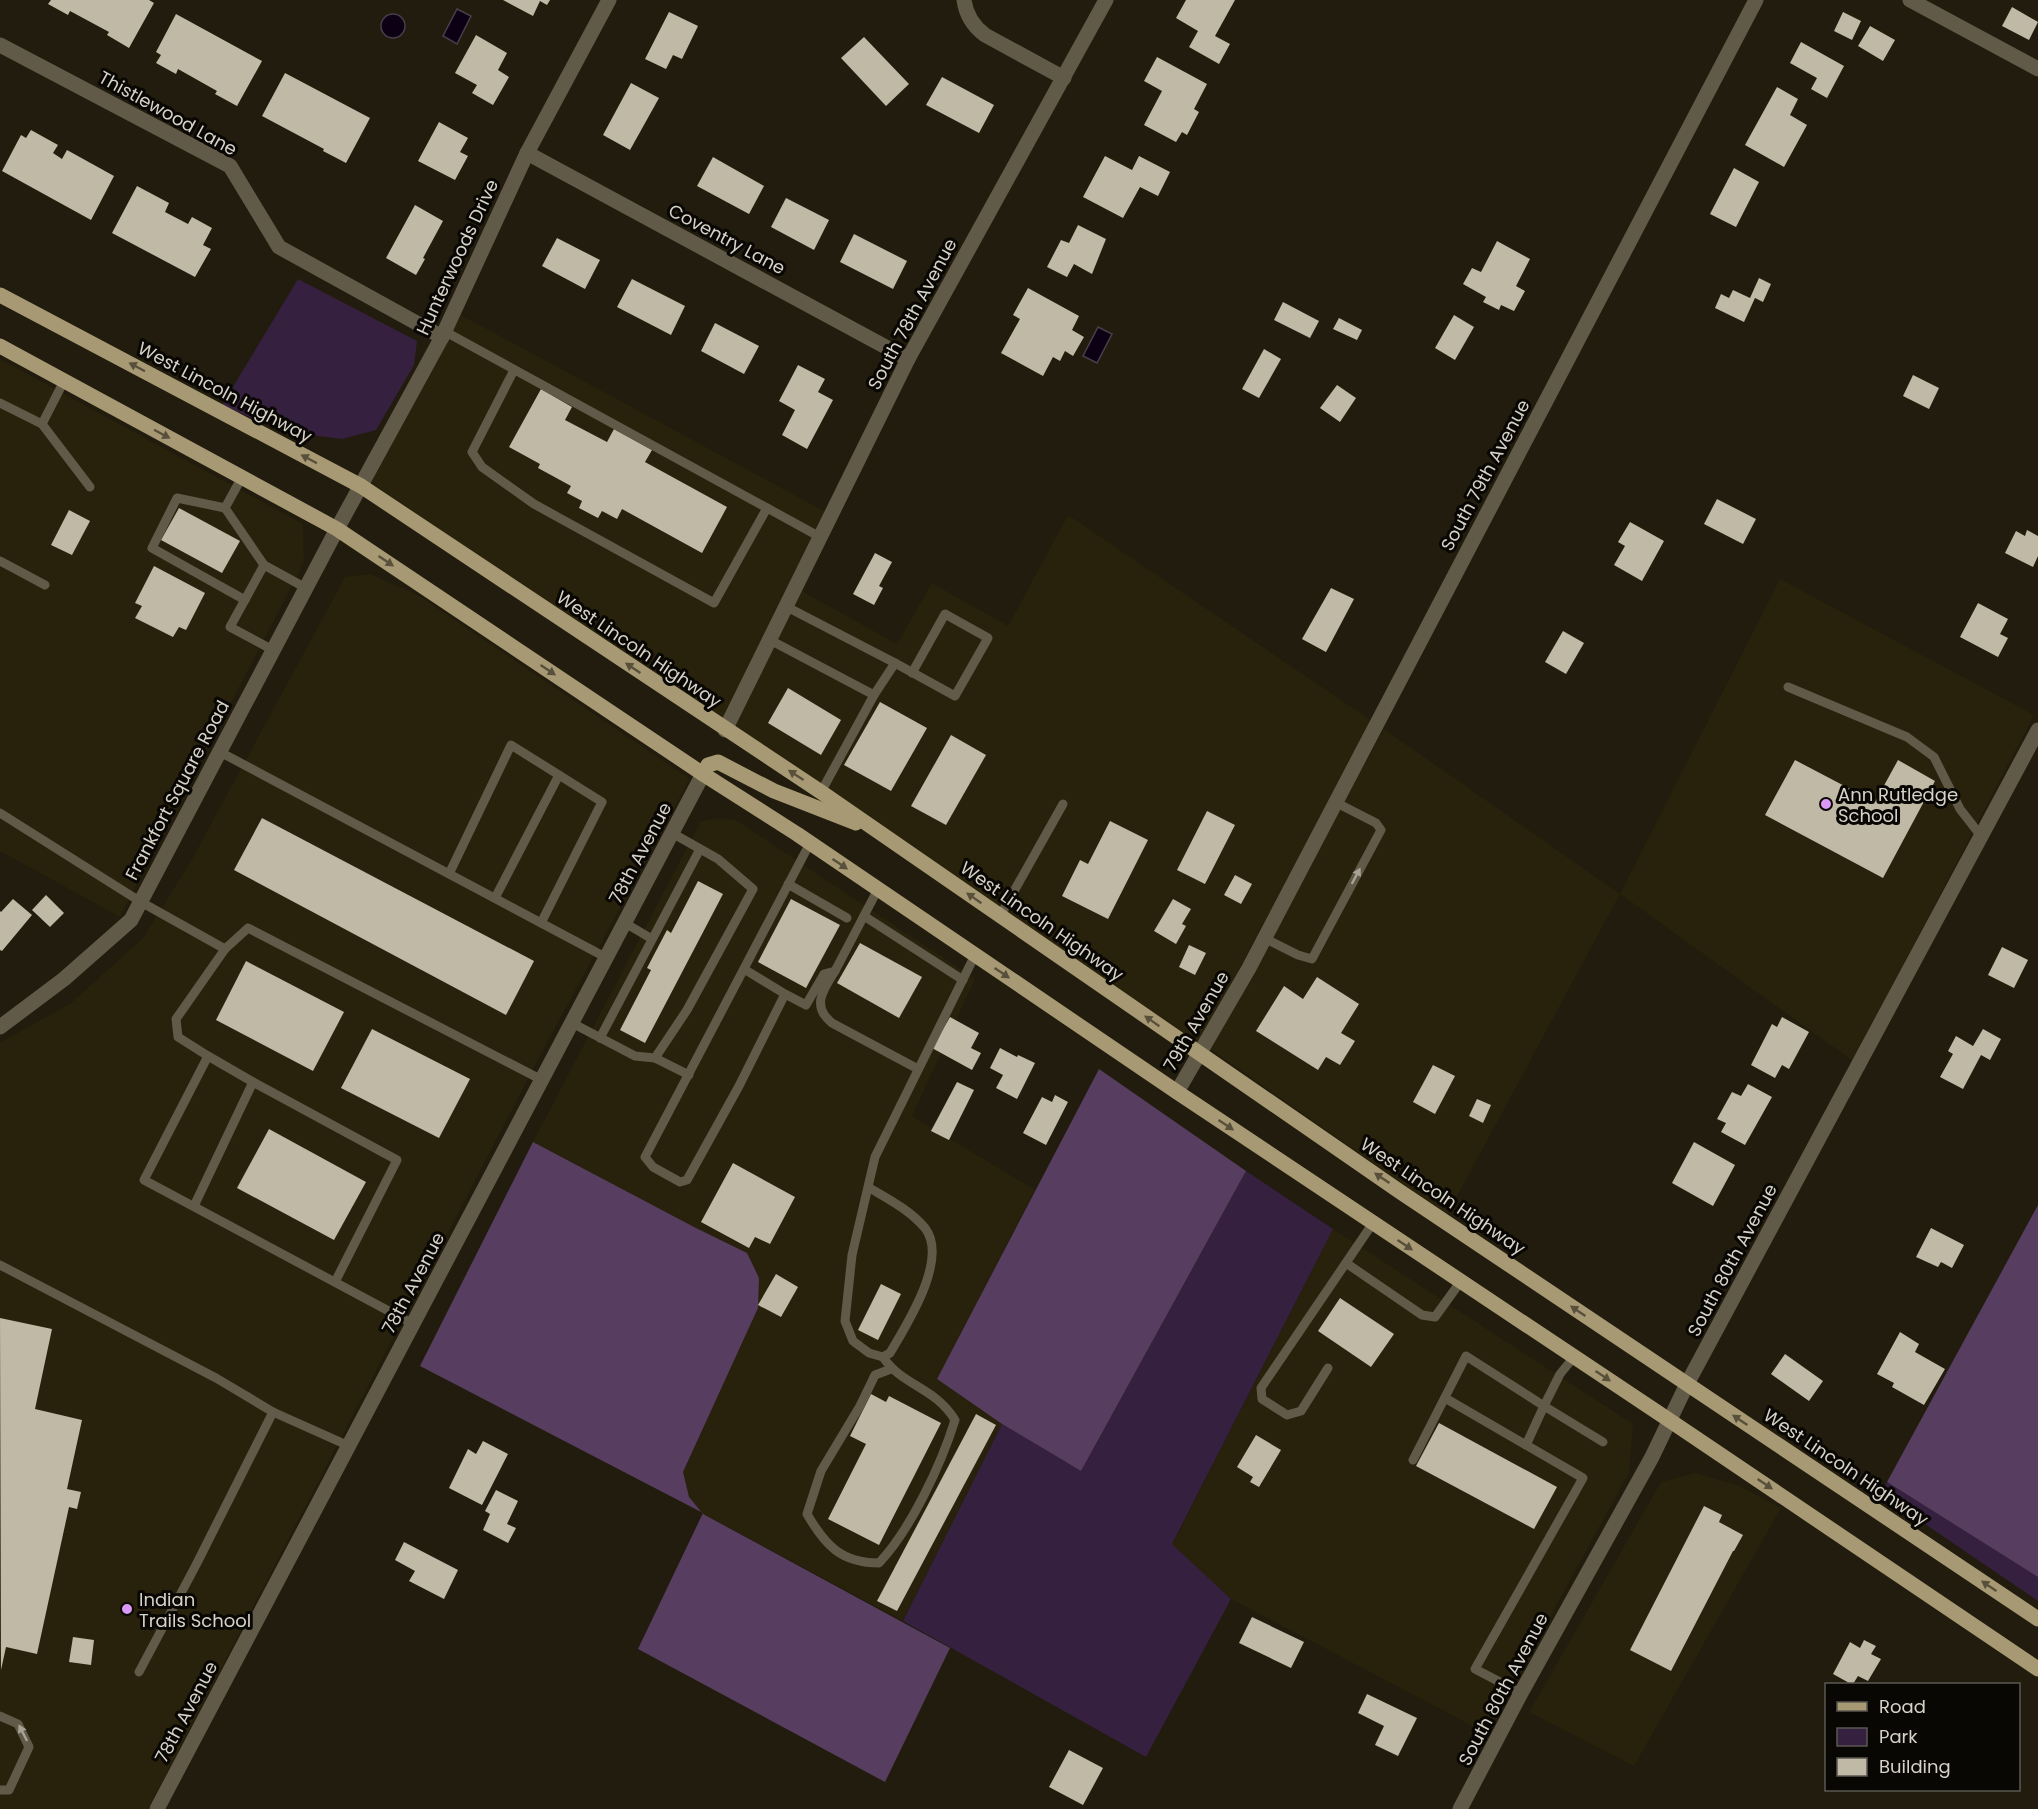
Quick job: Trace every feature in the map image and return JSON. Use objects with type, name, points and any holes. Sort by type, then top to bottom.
[{"type":"main road","name":"West Lincoln Highway","points":[[0,295],[361,486],[821,792],[1200,1054],[2038,1619]]},
{"type":"main road","points":[[0,346],[338,529],[703,774],[810,843],[2038,1669]]},
{"type":"main road","points":[[703,774],[708,765],[718,762],[774,790],[881,833]]},
{"type":"street","name":"Hunterwoods Drive","points":[[338,529],[443,334],[527,153],[609,0]]},
{"type":"street","points":[[964,0],[969,19],[976,28],[991,39],[1064,78]]},
{"type":"street","name":"South 78th Avenue","points":[[767,647],[908,359],[1106,0]]},
{"type":"street","name":"South 79th Avenue","points":[[1249,968],[1756,0]]},
{"type":"street","points":[[1910,0],[2038,69]]},
{"type":"street","name":"Thistlewood Lane","points":[[0,45],[230,166],[279,247],[443,334]]},
{"type":"street","name":"Coventry Lane","points":[[527,153],[908,359]]},
{"type":"street","name":"Frankfort Square Road","points":[[0,1027],[64,979],[131,920],[338,529]]},
{"type":"street","points":[[725,730],[767,647]]},
{"type":"street","name":"South 80th Avenue","points":[[1460,1809],[1652,1457],[1687,1384],[2038,730]]},
{"type":"street","name":"78th Avenue","points":[[158,1809],[703,774]]},
{"type":"street","name":"79th Avenue","points":[[1177,1092],[1249,968]]},
{"type":"lane","points":[[443,334],[514,370],[820,537]]},
{"type":"lane","points":[[514,370],[472,452],[482,467],[534,504],[662,576],[714,603],[767,508]]},
{"type":"lane","points":[[42,424],[64,381]]},
{"type":"lane","points":[[0,403],[42,424],[90,487]]},
{"type":"lane","points":[[225,508],[242,477]]},
{"type":"lane","points":[[245,600],[152,548],[177,498],[225,508],[264,565],[306,588]]},
{"type":"lane","points":[[0,561],[45,585]]},
{"type":"lane","points":[[264,565],[230,627],[273,650]]},
{"type":"lane","points":[[786,607],[955,696],[988,638],[945,614],[912,673]]},
{"type":"lane","points":[[767,647],[874,695]]},
{"type":"lane","points":[[821,792],[874,695],[895,663]]},
{"type":"lane","points":[[1788,687],[1907,737],[1934,757],[1960,809],[1981,836]]},
{"type":"lane","points":[[449,874],[511,745],[602,802],[541,923]]},
{"type":"lane","points":[[220,752],[606,958]]},
{"type":"lane","points":[[495,898],[559,775]]},
{"type":"lane","points":[[1264,938],[1298,955],[1312,958],[1381,830],[1376,823],[1335,802]]},
{"type":"lane","points":[[1000,916],[1063,804]]},
{"type":"lane","points":[[0,813],[141,902],[225,949]]},
{"type":"lane","points":[[655,1058],[687,1011],[753,889],[718,859],[672,833]]},
{"type":"lane","points":[[785,994],[739,1086],[687,1180],[680,1182],[653,1167],[645,1157],[810,843]]},
{"type":"lane","points":[[600,1038],[700,849]]},
{"type":"lane","points":[[788,884],[847,918]]},
{"type":"lane","points":[[878,889],[821,1000],[820,1010],[825,1017],[918,1069]]},
{"type":"lane","points":[[864,916],[963,980]]},
{"type":"lane","points":[[625,923],[652,939]]},
{"type":"lane","points":[[335,1282],[397,1160],[254,1082],[178,1037],[176,1019],[225,949],[248,928],[542,1080]]},
{"type":"lane","points":[[891,1369],[875,1375],[860,1406],[821,1471],[807,1514],[820,1538],[841,1554],[862,1563],[879,1563],[894,1547],[946,1449],[955,1420],[947,1407],[933,1394],[891,1369],[883,1357],[869,1353],[853,1341],[845,1321],[852,1255],[875,1158],[975,955]]},
{"type":"lane","points":[[744,969],[806,1005],[824,974],[835,971]]},
{"type":"lane","points":[[572,1023],[635,1056],[655,1058],[689,1075]]},
{"type":"lane","points":[[208,1056],[144,1180],[414,1324]]},
{"type":"lane","points":[[194,1206],[254,1082]]},
{"type":"lane","points":[[868,1187],[912,1214],[927,1230],[932,1245],[928,1280],[890,1353],[883,1357]]},
{"type":"lane","points":[[1328,1368],[1301,1411],[1287,1415],[1262,1399],[1261,1388],[1373,1223]]},
{"type":"lane","points":[[1346,1263],[1422,1315],[1435,1317],[1461,1281]]},
{"type":"lane","points":[[0,1265],[216,1378],[273,1412],[349,1446]]},
{"type":"lane","points":[[1413,1460],[1466,1356],[1603,1442]]},
{"type":"lane","points":[[1526,1445],[1560,1374],[1574,1357]]},
{"type":"lane","points":[[1445,1398],[1583,1478],[1475,1669],[1521,1694]]},
{"type":"lane","points":[[139,1672],[273,1412]]},
{"type":"lane","points":[[0,1716],[18,1724],[29,1747],[9,1790],[0,1790]]},
{"type":"shaded area","points":[[457,9],[471,16],[457,44],[443,36]]},
{"type":"shaded area","points":[[393,14],[398,15],[404,21],[404,31],[398,37],[393,38],[388,37],[382,31],[381,26],[382,21],[388,15]]},
{"type":"shaded area","points":[[461,315],[826,512],[723,720],[371,483]]},
{"type":"shaded area","points":[[1098,327],[1112,334],[1097,363],[1083,356]]},
{"type":"shaded area","points":[[0,359],[303,524],[304,562],[120,917],[0,851]]},
{"type":"shaded area","points":[[1068,515],[1372,721],[1199,1044],[732,728],[802,591],[897,644],[932,583],[1008,626]]},
{"type":"shaded area","points":[[370,574],[418,595],[690,779],[543,1050],[148,1809],[0,1809],[0,1043],[71,1003],[143,938],[191,861],[345,577]]},
{"type":"shaded area","name":"Ann Rutledge School","points":[[1780,579],[2034,715],[1853,1061],[1620,894]]},
{"type":"shaded area","points":[[1384,729],[1620,894],[1447,1215],[1209,1048]]},
{"type":"shaded area","points":[[720,818],[736,820],[975,979],[912,1116],[1035,1190],[937,1379],[1002,1424],[903,1621],[703,1514],[689,1498],[683,1472],[758,1308],[747,1253],[533,1142],[701,821]]},
{"type":"shaded area","points":[[1099,1069],[1246,1171],[1081,1471],[1002,1424],[937,1379]]},
{"type":"shaded area","points":[[533,1142],[747,1253],[759,1278],[758,1308],[683,1472],[689,1497],[702,1512],[420,1366]]},
{"type":"shaded area","points":[[2038,1205],[2038,1577],[1887,1482]]},
{"type":"shaded area","points":[[1333,1229],[1633,1424],[1629,1473],[1486,1733],[1231,1599],[1172,1545]]},
{"type":"shaded area","points":[[1695,1473],[1737,1485],[1781,1508],[1634,1766],[1529,1712],[1661,1482]]},
{"type":"shaded area","points":[[703,1514],[950,1648],[885,1782],[638,1649]]},
{"type":"green space","points":[[298,279],[417,341],[414,365],[376,430],[342,439],[281,431],[222,405]]},
{"type":"green space","points":[[1246,1171],[1333,1229],[1172,1544],[1231,1599],[1146,1757],[903,1621],[1002,1424],[1081,1471]]},
{"type":"green space","points":[[1887,1482],[2038,1577],[2038,1601],[1881,1494]]},
{"type":"building","points":[[51,0],[149,0],[154,3],[129,48],[107,35],[109,32],[70,11],[68,15],[48,4]]},
{"type":"building","points":[[503,0],[550,0],[547,5],[540,1],[533,16]]},
{"type":"building","points":[[1186,0],[1235,0],[1215,36],[1230,44],[1219,64],[1189,47],[1198,31],[1176,18]]},
{"type":"building","points":[[2012,7],[2038,22],[2029,40],[2002,26]]},
{"type":"building","points":[[669,12],[698,26],[682,59],[673,55],[666,69],[645,59]]},
{"type":"building","points":[[1843,12],[1861,21],[1852,40],[1834,31]]},
{"type":"building","points":[[176,14],[262,61],[237,106],[215,94],[217,91],[178,69],[176,74],[156,63],[161,55],[156,52]]},
{"type":"building","points":[[1870,26],[1895,40],[1883,61],[1858,46]]},
{"type":"building","points":[[476,35],[507,53],[498,70],[509,77],[493,105],[472,93],[477,85],[455,73]]},
{"type":"building","points":[[864,37],[909,84],[886,106],[841,58]]},
{"type":"building","points":[[1801,42],[1844,66],[1827,98],[1811,89],[1817,78],[1790,63]]},
{"type":"building","points":[[1157,57],[1207,84],[1194,109],[1199,112],[1187,135],[1182,132],[1176,142],[1144,125],[1162,91],[1144,81]]},
{"type":"building","points":[[285,73],[370,118],[346,163],[262,116]]},
{"type":"building","points":[[942,77],[994,105],[979,133],[926,105]]},
{"type":"building","points":[[631,83],[659,98],[630,150],[603,135]]},
{"type":"building","points":[[1777,87],[1798,99],[1790,115],[1807,125],[1784,167],[1745,145]]},
{"type":"building","points":[[439,122],[468,138],[460,152],[468,156],[455,180],[418,161]]},
{"type":"building","points":[[31,130],[58,145],[53,153],[62,159],[67,150],[114,176],[91,220],[2,171],[21,135],[26,138]]},
{"type":"building","points":[[1105,156],[1132,170],[1139,156],[1170,172],[1158,196],[1140,187],[1123,218],[1083,197]]},
{"type":"building","points":[[713,157],[764,186],[749,214],[697,186]]},
{"type":"building","points":[[1734,168],[1759,182],[1736,227],[1710,214]]},
{"type":"building","points":[[137,186],[169,203],[165,212],[188,224],[192,217],[212,228],[203,245],[211,249],[195,277],[112,233]]},
{"type":"building","points":[[786,198],[829,220],[814,250],[771,227]]},
{"type":"building","points":[[415,205],[443,221],[416,275],[386,258]]},
{"type":"building","points":[[1078,225],[1106,239],[1092,274],[1074,264],[1067,277],[1047,267],[1061,240],[1069,243]]},
{"type":"building","points":[[854,234],[907,261],[893,289],[840,262]]},
{"type":"building","points":[[557,238],[600,260],[585,289],[542,266]]},
{"type":"building","points":[[1497,241],[1530,259],[1516,286],[1525,291],[1514,311],[1501,305],[1499,310],[1483,302],[1486,297],[1463,284],[1472,268],[1481,272]]},
{"type":"building","points":[[1759,278],[1771,284],[1763,302],[1755,298],[1744,322],[1715,308],[1721,294],[1729,298],[1733,290],[1750,298]]},
{"type":"building","points":[[632,279],[685,306],[671,335],[617,307]]},
{"type":"building","points":[[1028,288],[1079,316],[1072,330],[1084,337],[1073,356],[1065,351],[1060,361],[1053,357],[1043,376],[1001,353],[1020,319],[1013,315]]},
{"type":"building","points":[[1283,302],[1319,321],[1310,338],[1274,320]]},
{"type":"building","points":[[1454,315],[1474,327],[1455,360],[1435,348]]},
{"type":"building","points":[[1339,318],[1362,330],[1357,340],[1333,329]]},
{"type":"building","points":[[715,323],[759,346],[744,374],[701,351]]},
{"type":"building","points":[[1264,349],[1281,359],[1259,398],[1242,389]]},
{"type":"building","points":[[798,365],[825,379],[818,392],[833,400],[807,449],[782,435],[795,410],[779,401]]},
{"type":"building","points":[[1913,375],[1939,388],[1929,409],[1903,396]]},
{"type":"building","points":[[1337,385],[1356,398],[1340,422],[1320,408]]},
{"type":"building","points":[[541,389],[572,407],[565,420],[607,442],[614,429],[652,450],[645,462],[727,507],[702,553],[622,509],[617,519],[602,511],[598,518],[579,508],[582,501],[567,493],[571,486],[538,468],[540,464],[509,447]]},
{"type":"building","points":[[1717,499],[1756,519],[1743,544],[1704,524]]},
{"type":"building","points":[[179,508],[240,541],[222,573],[161,540]]},
{"type":"building","points":[[69,510],[90,521],[72,555],[51,545]]},
{"type":"building","points":[[1630,522],[1664,541],[1642,581],[1614,565],[1625,546],[1618,542]]},
{"type":"building","points":[[2027,530],[2038,536],[2038,556],[2033,567],[2005,553],[2016,531],[2025,536]]},
{"type":"building","points":[[875,553],[892,562],[879,586],[883,588],[874,605],[853,594]]},
{"type":"building","points":[[154,566],[205,593],[186,630],[179,627],[173,637],[135,618],[142,606],[135,603]]},
{"type":"building","points":[[1331,588],[1354,599],[1326,652],[1302,639]]},
{"type":"building","points":[[1978,603],[2008,619],[2000,634],[2008,638],[1998,657],[1960,637]]},
{"type":"building","points":[[1563,631],[1584,643],[1566,674],[1545,662]]},
{"type":"building","points":[[788,688],[841,720],[821,755],[768,723]]},
{"type":"building","points":[[880,702],[927,728],[891,791],[844,765]]},
{"type":"building","points":[[951,735],[986,755],[946,825],[911,806]]},
{"type":"building","points":[[1795,760],[1875,802],[1898,760],[1935,781],[1883,878],[1765,815]]},
{"type":"building","points":[[1207,811],[1235,825],[1205,884],[1177,870]]},
{"type":"building","points":[[262,818],[534,961],[506,1015],[234,870]]},
{"type":"building","points":[[1110,821],[1148,840],[1108,919],[1062,896],[1080,860],[1088,864]]},
{"type":"building","points":[[1235,875],[1252,884],[1241,904],[1224,895]]},
{"type":"building","points":[[698,881],[723,894],[645,1043],[620,1030],[651,970],[647,968],[667,930],[671,933]]},
{"type":"building","points":[[46,895],[64,913],[50,927],[32,910]]},
{"type":"building","points":[[13,899],[32,915],[2,951],[0,950],[0,911]]},
{"type":"building","points":[[791,899],[840,925],[806,988],[758,962]]},
{"type":"building","points":[[1173,899],[1191,909],[1182,924],[1186,926],[1176,944],[1154,931]]},
{"type":"building","points":[[860,943],[922,977],[899,1018],[837,983]]},
{"type":"building","points":[[1189,945],[1206,953],[1195,975],[1179,967]]},
{"type":"building","points":[[2002,947],[2028,960],[2014,988],[1988,975]]},
{"type":"building","points":[[246,961],[344,1012],[313,1071],[216,1020]]},
{"type":"building","points":[[1317,977],[1359,1004],[1341,1033],[1355,1041],[1340,1065],[1326,1057],[1318,1070],[1256,1031],[1284,986],[1303,999]]},
{"type":"building","points":[[950,1017],[979,1033],[971,1048],[981,1053],[972,1070],[932,1048]]},
{"type":"building","points":[[1782,1017],[1809,1032],[1789,1069],[1782,1065],[1775,1078],[1751,1065],[1772,1024],[1777,1027]]},
{"type":"building","points":[[372,1029],[470,1079],[439,1138],[341,1088]]},
{"type":"building","points":[[1983,1029],[2001,1039],[1990,1060],[1981,1055],[1963,1089],[1940,1077],[1953,1054],[1948,1051],[1956,1036],[1973,1046]]},
{"type":"building","points":[[1000,1048],[1035,1063],[1017,1099],[996,1088],[1003,1075],[990,1068]]},
{"type":"building","points":[[1433,1065],[1455,1076],[1435,1114],[1413,1102]]},
{"type":"building","points":[[957,1082],[974,1090],[949,1140],[931,1131]]},
{"type":"building","points":[[1748,1084],[1772,1097],[1745,1145],[1721,1132],[1726,1123],[1717,1119],[1732,1092],[1741,1096]]},
{"type":"building","points":[[1055,1095],[1068,1102],[1046,1145],[1023,1133],[1042,1097],[1052,1102]]},
{"type":"building","points":[[1477,1099],[1491,1105],[1483,1123],[1469,1116]]},
{"type":"building","points":[[269,1129],[366,1182],[334,1240],[237,1188]]},
{"type":"building","points":[[1694,1142],[1735,1165],[1713,1206],[1672,1183]]},
{"type":"building","points":[[733,1163],[795,1197],[770,1244],[755,1237],[749,1248],[701,1222]]},
{"type":"building","points":[[1931,1228],[1964,1245],[1952,1268],[1941,1262],[1938,1267],[1916,1257]]},
{"type":"building","points":[[776,1274],[798,1287],[781,1317],[758,1305]]},
{"type":"building","points":[[881,1284],[901,1294],[878,1340],[858,1330]]},
{"type":"building","points":[[1340,1298],[1394,1334],[1371,1367],[1318,1331]]},
{"type":"building","points":[[0,1318],[52,1329],[35,1409],[82,1420],[67,1489],[81,1492],[77,1509],[69,1507],[37,1654],[6,1647],[1,1670]]},
{"type":"building","points":[[1900,1332],[1919,1344],[1915,1352],[1945,1369],[1924,1405],[1892,1387],[1894,1383],[1877,1374]]},
{"type":"building","points":[[1785,1354],[1823,1381],[1809,1401],[1771,1374]]},
{"type":"building","points":[[871,1394],[886,1402],[889,1396],[941,1423],[879,1545],[828,1519],[866,1444],[850,1436]]},
{"type":"building","points":[[976,1414],[996,1425],[897,1611],[877,1601]]},
{"type":"building","points":[[1439,1423],[1557,1487],[1534,1529],[1416,1466]]},
{"type":"building","points":[[1256,1435],[1281,1450],[1259,1487],[1250,1482],[1253,1477],[1237,1467]]},
{"type":"building","points":[[483,1441],[508,1454],[482,1505],[449,1488],[468,1449],[476,1454]]},
{"type":"building","points":[[496,1490],[518,1501],[507,1524],[516,1528],[508,1543],[483,1530],[490,1514],[485,1511]]},
{"type":"building","points":[[1704,1506],[1722,1515],[1719,1522],[1743,1535],[1671,1671],[1630,1650]]},
{"type":"building","points":[[404,1542],[458,1570],[444,1599],[409,1581],[415,1571],[395,1560]]},
{"type":"building","points":[[1252,1617],[1304,1642],[1291,1668],[1239,1643]]},
{"type":"building","points":[[73,1637],[94,1640],[91,1665],[69,1662]]},
{"type":"building","points":[[1864,1640],[1876,1646],[1871,1654],[1881,1659],[1868,1681],[1858,1676],[1854,1683],[1849,1683],[1833,1674],[1850,1642],[1860,1648]]},
{"type":"building","points":[[1367,1694],[1417,1718],[1398,1756],[1375,1745],[1384,1726],[1358,1713]]},
{"type":"building","points":[[1069,1750],[1103,1768],[1083,1805],[1049,1787]]},
{"type":"place","name":"Ann Rutledge School","points":[[1826,804]]},
{"type":"place","name":"Indian Trails School","points":[[127,1609]]}]
